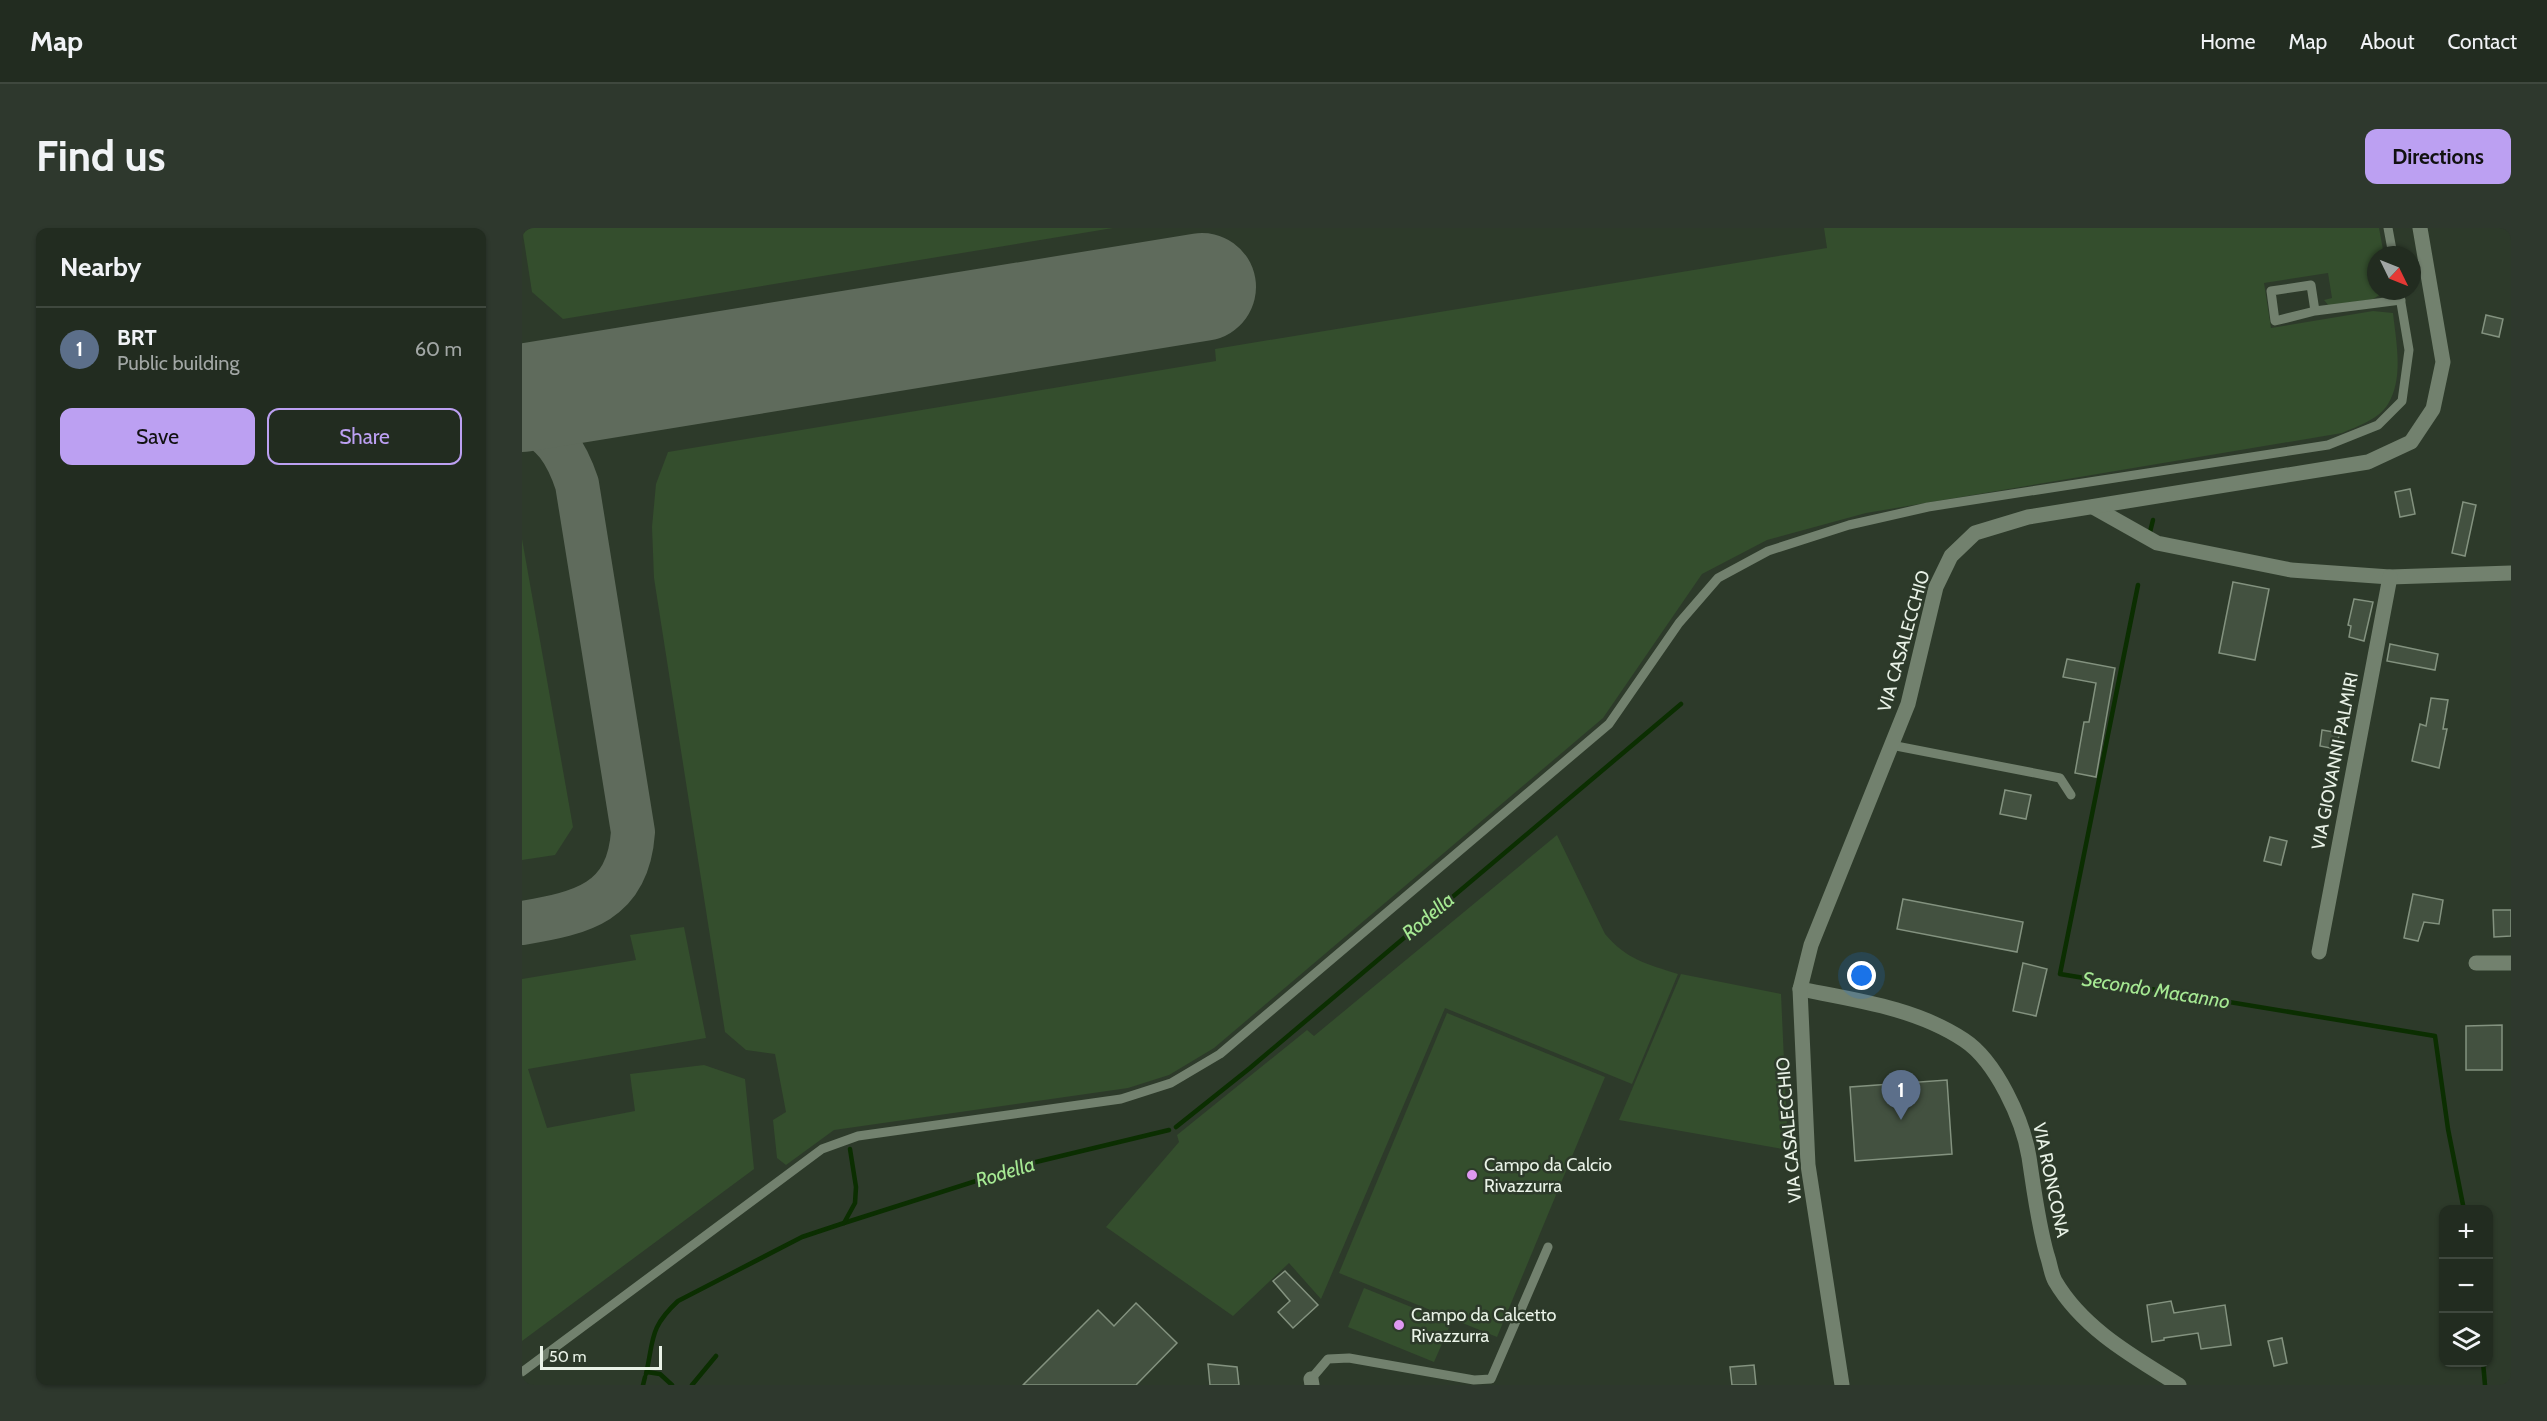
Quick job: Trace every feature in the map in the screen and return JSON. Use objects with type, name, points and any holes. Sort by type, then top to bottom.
[{"type":"street","name":"VIA CASALECCHIO","points":[[1842,1385],[1808,1165],[1800,988],[1811,945],[1908,704],[1936,587],[1951,556],[1976,533],[2028,517],[2368,462],[2411,442],[2433,409],[2443,362],[2420,228]]},
{"type":"street","points":[[2093,507],[2157,543],[2291,570],[2390,577],[2511,573]]},
{"type":"street","name":"VIA GIOVANNI PALMIRI","points":[[2319,952],[2390,577]]},
{"type":"street","points":[[2476,963],[2511,963]]},
{"type":"street","name":"VIA RONCONA","points":[[1800,988],[1884,1006],[1931,1023],[1966,1041],[1992,1068],[2014,1105],[2028,1150],[2039,1225],[2054,1279],[2072,1306],[2103,1335],[2180,1385]]},
{"type":"lane","points":[[2388,228],[2391,246]]},
{"type":"lane","points":[[2315,312],[2311,285],[2271,291],[2275,321],[2379,300]]},
{"type":"lane","points":[[522,1371],[822,1149],[858,1136],[1121,1099],[1171,1083],[1220,1054],[1609,724],[1679,623],[1718,578],[1768,550],[1849,525],[1928,507],[2328,445],[2378,425],[2402,401],[2409,350],[2401,300]]},
{"type":"lane","points":[[1891,745],[2060,778],[2071,795]]},
{"type":"lane","points":[[1311,1382],[1328,1359],[1349,1358],[1474,1380],[1491,1379],[1548,1248]]},
{"type":"green space","points":[[522,228],[1113,228],[563,319],[532,292]]},
{"type":"green space","points":[[1824,228],[2379,228],[2382,246],[2367,246],[2367,300],[2329,306],[2324,300],[2332,298],[2328,273],[2264,283],[2271,328],[2373,311],[2393,313],[2398,359],[2396,383],[2388,404],[2379,414],[2368,422],[2342,433],[1866,513],[1767,540],[1702,574],[1603,718],[1214,1048],[1169,1075],[1128,1088],[834,1130],[786,1165],[777,1158],[773,1120],[786,1112],[775,1054],[746,1050],[725,1032],[654,578],[652,527],[656,484],[668,452],[1216,361],[1215,349],[1827,248]]},
{"type":"green space","points":[[522,539],[573,827],[555,855],[522,860]]},
{"type":"green space","points":[[1557,835],[1605,934],[1621,950],[1630,955],[1647,964],[1678,974],[1632,1084],[1445,1008],[1321,1299],[1289,1263],[1233,1316],[1106,1227],[1179,1142],[1177,1135],[1307,1030],[1314,1036]]},
{"type":"green space","points":[[684,927],[706,1038],[528,1069],[547,1128],[635,1111],[630,1074],[704,1065],[745,1079],[754,1169],[522,1341],[522,979],[636,960],[630,935]]},
{"type":"green space","points":[[1681,974],[1781,994],[1788,1150],[1619,1120]]},
{"type":"green space","name":"Campo da Calcio Rivazzurra","points":[[1447,1013],[1605,1077],[1497,1337],[1339,1273]]},
{"type":"green space","name":"Campo da Calcetto Rivazzurra","points":[[1364,1288],[1451,1323],[1434,1362],[1348,1327]]},
{"type":"building","points":[[2486,315],[2503,319],[2499,337],[2482,333]]},
{"type":"building","points":[[2410,489],[2415,514],[2400,517],[2395,492]]},
{"type":"building","points":[[2463,502],[2476,505],[2465,556],[2452,553]]},
{"type":"building","points":[[2233,582],[2269,589],[2255,660],[2219,653]]},
{"type":"building","points":[[2354,599],[2373,602],[2364,641],[2349,637],[2351,626],[2348,625]]},
{"type":"building","points":[[2390,644],[2438,654],[2435,670],[2387,661]]},
{"type":"building","points":[[2067,659],[2115,668],[2096,777],[2075,773],[2084,722],[2089,722],[2096,683],[2063,677]]},
{"type":"building","points":[[2431,698],[2448,700],[2443,729],[2447,729],[2439,768],[2412,761],[2420,724],[2426,726]]},
{"type":"building","points":[[2322,730],[2340,733],[2335,749],[2320,746]]},
{"type":"building","points":[[2005,790],[2031,795],[2026,819],[2000,814]]},
{"type":"building","points":[[2270,837],[2287,841],[2281,865],[2264,861]]},
{"type":"building","points":[[2413,894],[2443,900],[2439,924],[2424,922],[2418,941],[2404,938]]},
{"type":"building","points":[[1903,899],[2023,922],[2017,952],[1897,929]]},
{"type":"building","points":[[2493,910],[2511,910],[2511,936],[2494,937]]},
{"type":"building","points":[[2023,963],[2047,969],[2036,1016],[2013,1011]]},
{"type":"building","points":[[2502,1025],[2502,1070],[2466,1070],[2466,1026]]},
{"type":"building","points":[[1947,1080],[1952,1154],[1855,1161],[1850,1087]]},
{"type":"building","points":[[1285,1271],[1318,1305],[1293,1328],[1278,1312],[1290,1301],[1273,1281]]},
{"type":"building","points":[[2171,1301],[2174,1313],[2225,1305],[2231,1345],[2201,1349],[2198,1333],[2152,1342],[2147,1305]]},
{"type":"building","points":[[1136,1303],[1177,1343],[1136,1385],[1023,1385],[1098,1310],[1114,1326]]},
{"type":"building","points":[[2282,1338],[2287,1363],[2274,1366],[2268,1341]]},
{"type":"building","points":[[1208,1364],[1237,1367],[1239,1385],[1210,1385]]},
{"type":"building","points":[[1754,1365],[1756,1385],[1732,1385],[1730,1367]]},
{"type":"waterway","name":"Secondo Macanno","points":[[2150,532],[2153,520]]},
{"type":"waterway","name":"Secondo Macanno","points":[[2138,585],[2060,974],[2435,1036],[2448,1129],[2463,1205]]},
{"type":"waterway","name":"Rodella","points":[[1176,1127],[1250,1068],[1681,704]]},
{"type":"waterway","name":"Rodella","points":[[844,1223],[1036,1162],[1169,1130]]},
{"type":"waterway","name":"Rodella","points":[[646,1374],[657,1327],[678,1301],[802,1237],[844,1223],[855,1203],[856,1187],[850,1149]]},
{"type":"waterway","name":"Rodella","points":[[692,1385],[716,1356]]},
{"type":"waterway","name":"Secondo Macanno","points":[[2483,1367],[2485,1385]]},
{"type":"waterway","name":"Rodella","points":[[647,1372],[660,1374],[672,1385]]},
{"type":"waterway","name":"Rodella","points":[[643,1385],[645,1377]]},
{"type":"taxiway","points":[[522,419],[542,430],[557,444],[569,463],[577,484],[633,832],[629,856],[622,875],[612,889],[582,909],[522,923]]},
{"type":"runway","points":[[522,398],[1202,287]]},
{"type":"place","name":"BRT","points":[[1901,1120]]},
{"type":"place","name":"Campo da Calcio Rivazzurra","points":[[1472,1175]]},
{"type":"place","name":"Campo da Calcetto Rivazzurra","points":[[1399,1325]]}]
